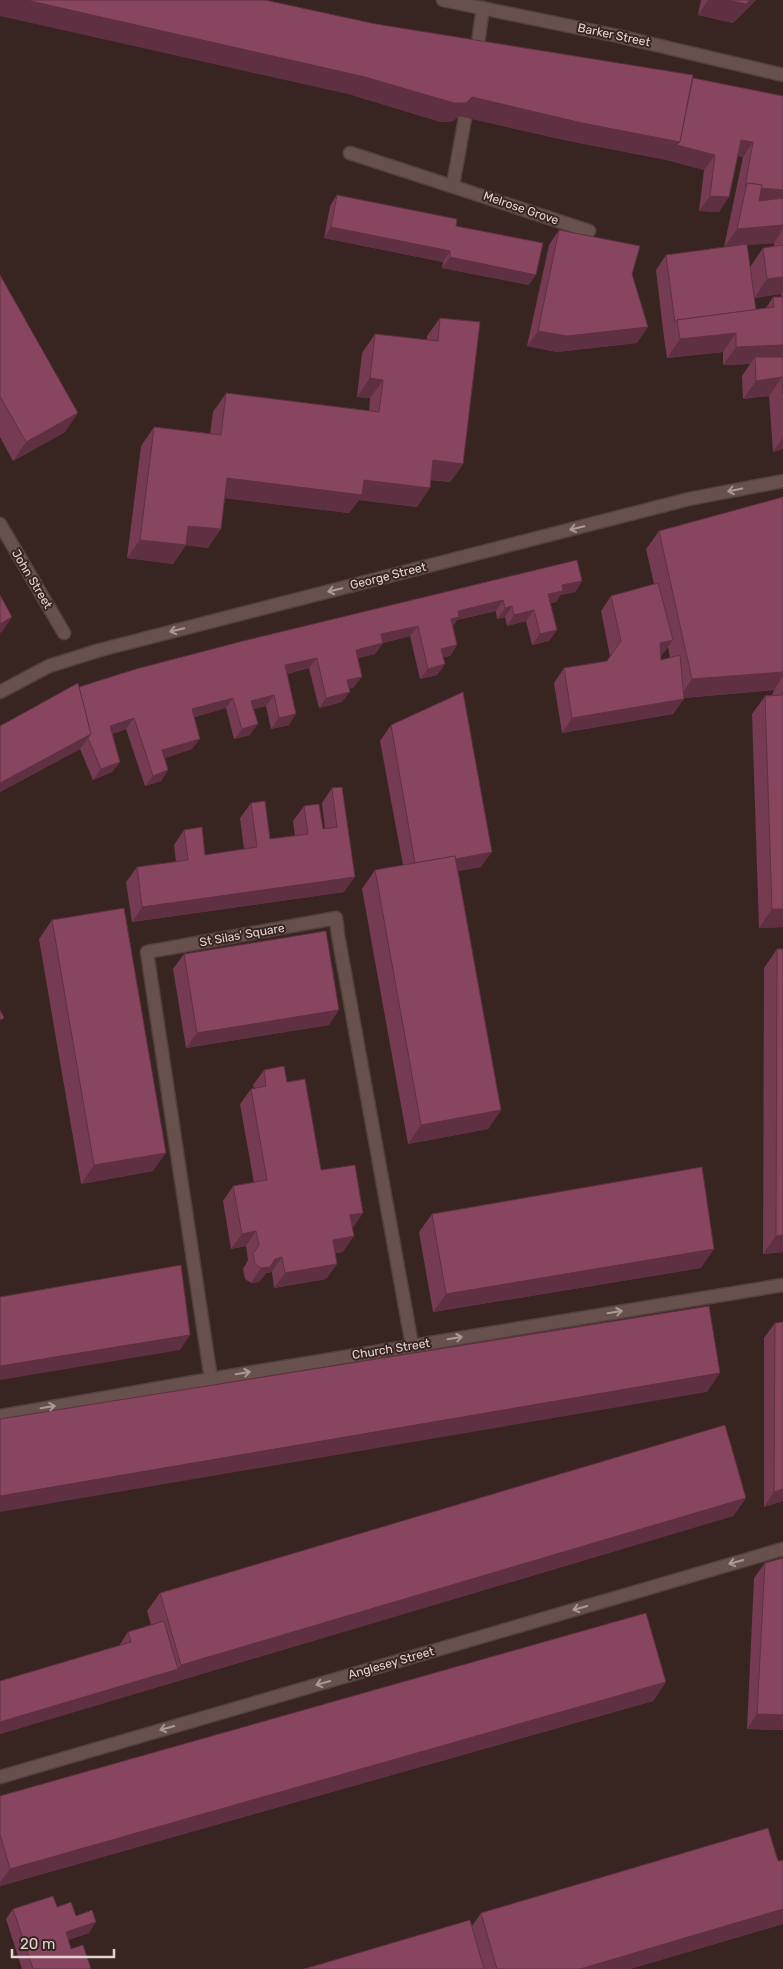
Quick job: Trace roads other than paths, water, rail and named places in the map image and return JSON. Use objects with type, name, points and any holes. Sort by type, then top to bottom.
[{"type":"street","name":"Barker Street","points":[[443,0],[618,36],[783,75]]},
{"type":"street","points":[[475,67],[483,8]]},
{"type":"street","points":[[453,185],[471,85]]},
{"type":"street","name":"Melrose Grove","points":[[350,152],[589,231]]},
{"type":"street","name":"George Street","points":[[0,692],[49,666],[100,650],[689,499],[783,481]]},
{"type":"street","name":"John Street","points":[[0,524],[64,633]]},
{"type":"street","name":"St Silas' Square","points":[[211,1379],[146,952],[336,918],[412,1345]]},
{"type":"street","name":"Church Street","points":[[0,1416],[412,1345],[783,1285]]},
{"type":"street","name":"Anglesey Street","points":[[0,1777],[783,1548]]}]
